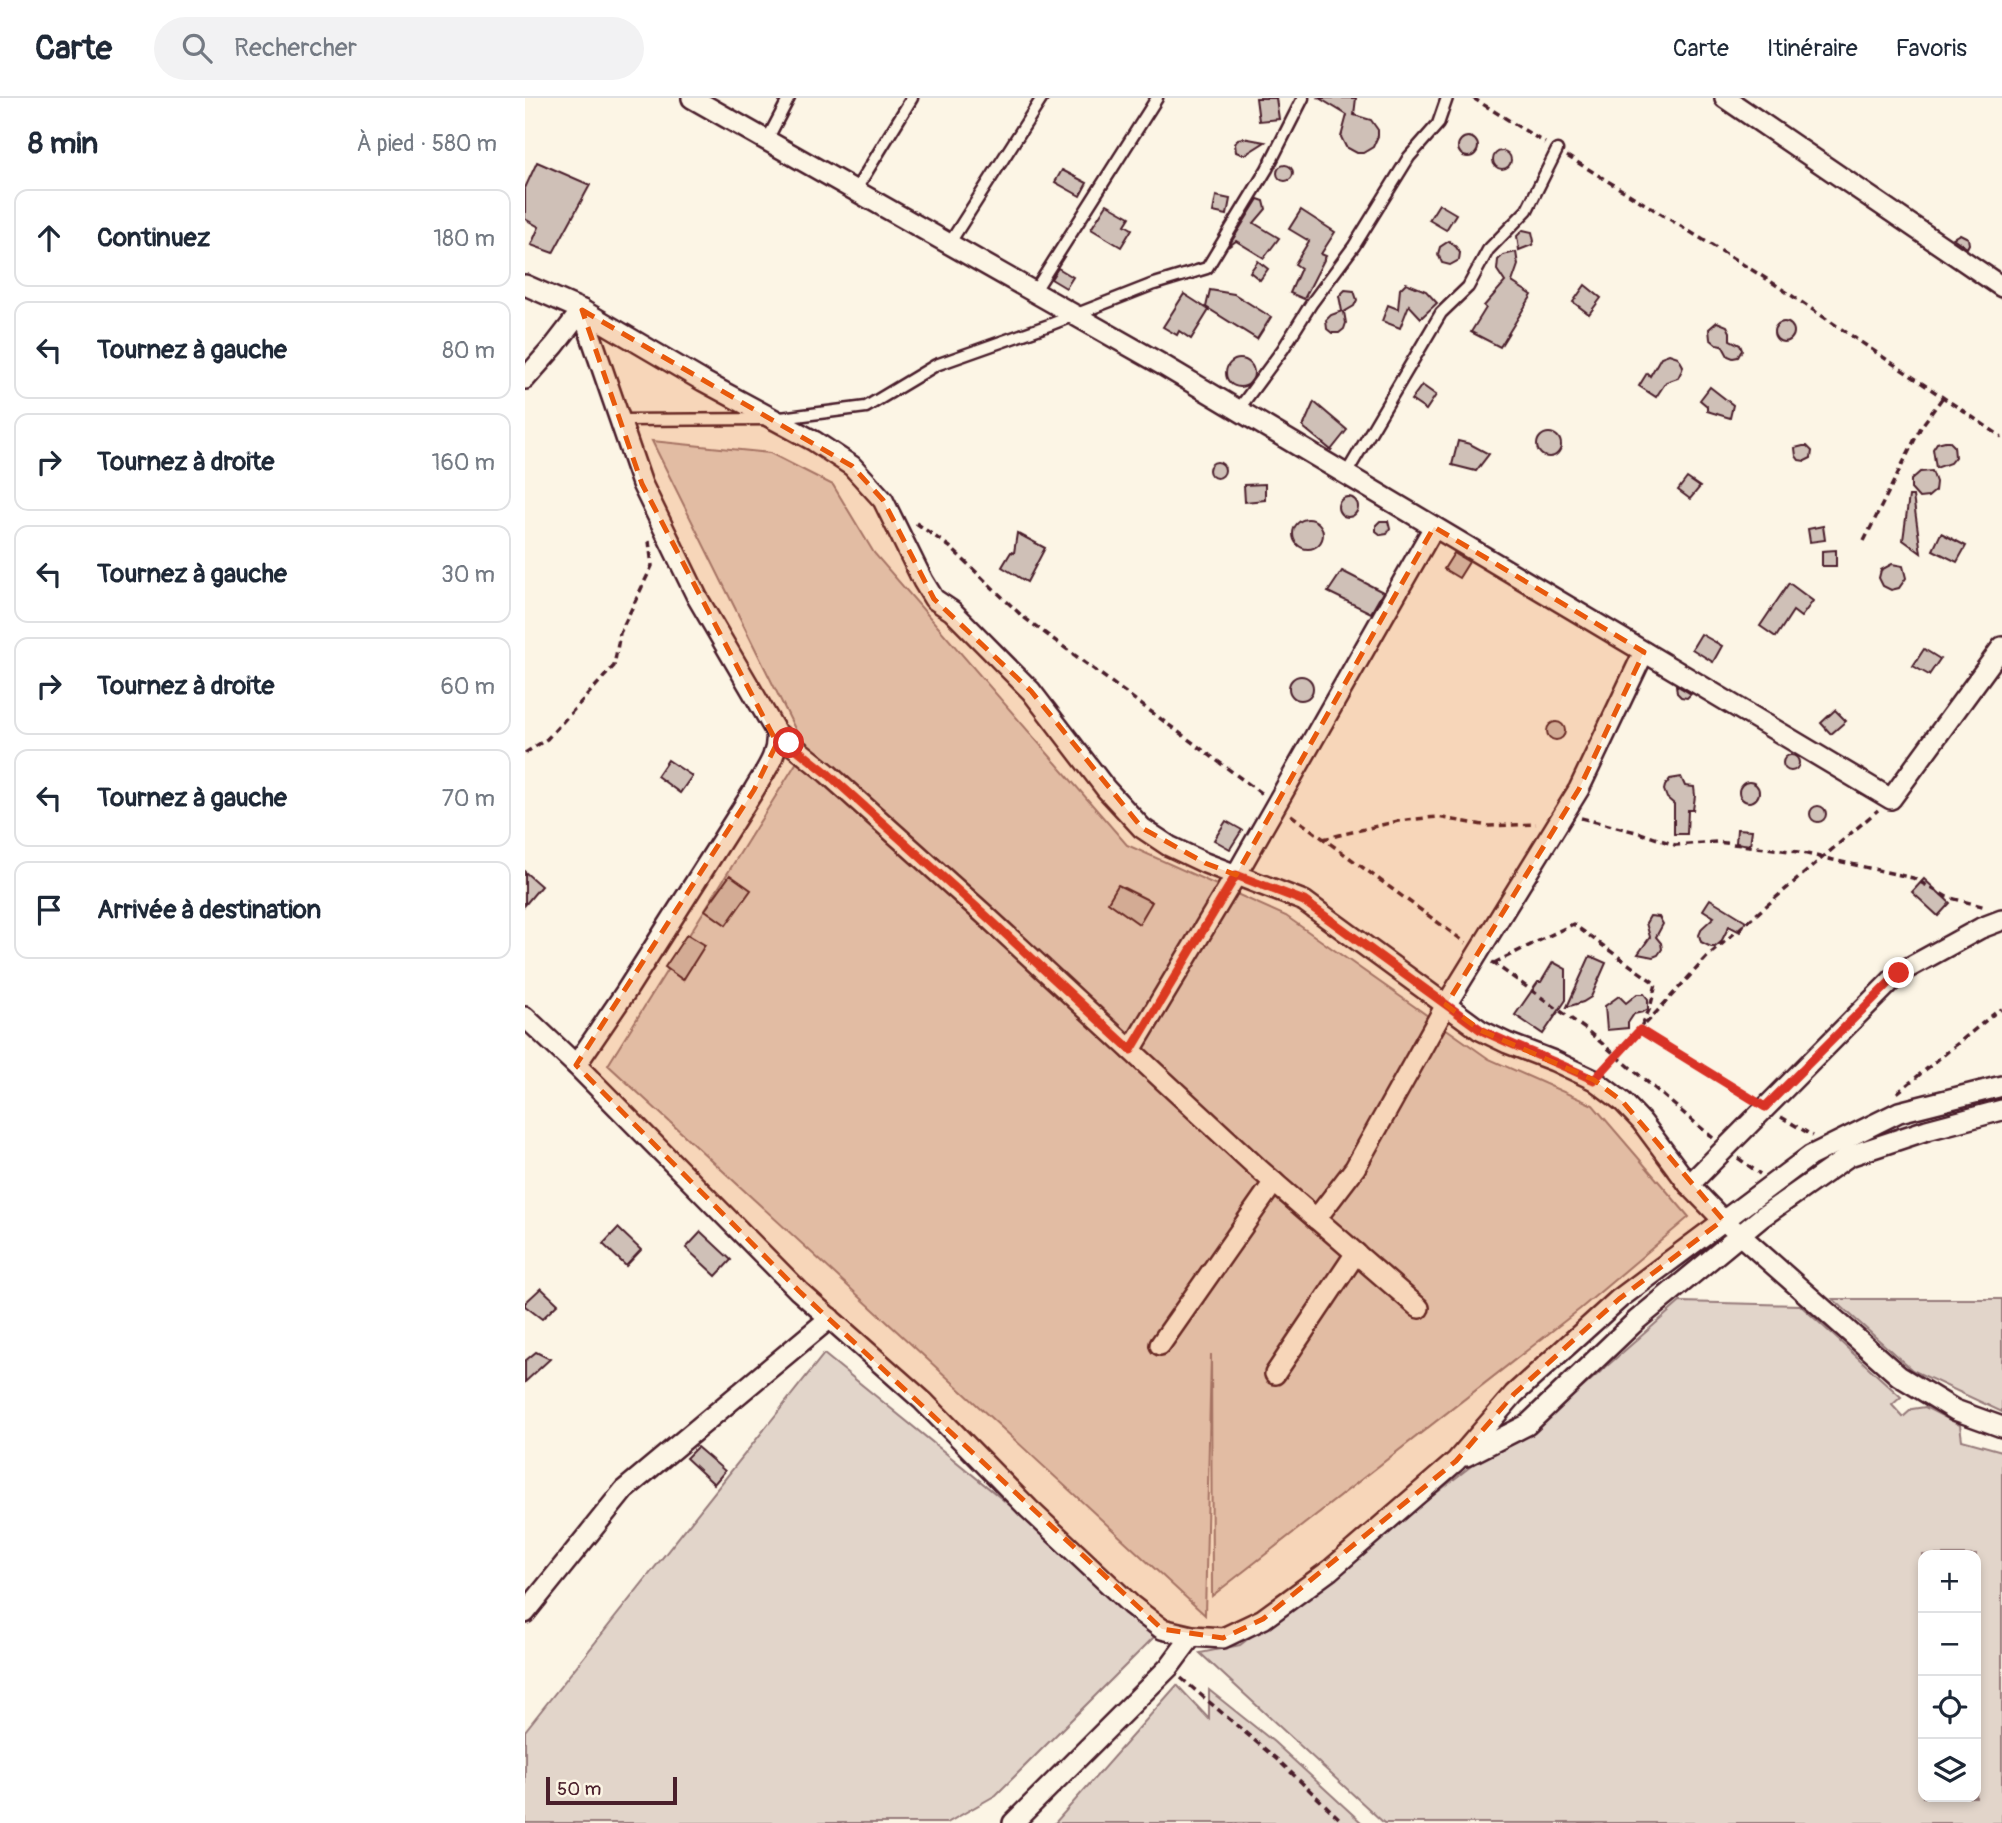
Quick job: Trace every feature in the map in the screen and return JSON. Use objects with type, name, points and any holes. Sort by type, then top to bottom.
[{"type":"street","points":[[692,98],[1238,410],[1891,799],[2002,647]]},
{"type":"street","points":[[1725,98],[2002,287]]},
{"type":"street","points":[[525,285],[582,310],[703,381],[814,441],[852,466],[883,500],[923,582],[935,598],[952,611],[1031,691],[1106,789],[1142,828],[1169,846],[1205,863],[1304,901],[1481,1030],[1594,1080],[1623,1102],[1642,1122],[1689,1185],[1723,1220],[1899,1376],[1955,1410],[2002,1427]]},
{"type":"street","points":[[525,379],[582,310]]},
{"type":"street","points":[[582,310],[642,484],[697,597],[776,732],[827,773],[1274,1182],[1419,1308]]},
{"type":"street","points":[[1131,1050],[1236,875],[1434,527]]},
{"type":"street","points":[[1316,1219],[1355,1168],[1445,1005],[1486,957],[1559,820],[1579,789],[1644,652]]},
{"type":"street","points":[[576,1065],[625,993],[774,757],[776,732]]},
{"type":"street","points":[[1689,1185],[1899,973],[1981,929],[1996,914]]},
{"type":"street","points":[[525,1017],[576,1065],[799,1291],[923,1401],[1029,1509],[1131,1605],[1162,1629],[1192,1636],[1223,1638],[1263,1619],[1330,1570],[1456,1461],[1514,1394],[1619,1299],[1810,1156],[1899,1112],[2002,1086]]},
{"type":"street","points":[[1456,1461],[1527,1425],[1637,1321],[1762,1217],[1849,1156],[1927,1130],[2002,1110]]},
{"type":"street","points":[[1160,1345],[1274,1182]]},
{"type":"street","points":[[1275,1374],[1356,1253]]},
{"type":"street","points":[[525,1613],[624,1490],[830,1318]]},
{"type":"street","points":[[1013,1823],[1169,1667],[1192,1636]]},
{"type":"lane","points":[[767,140],[789,98]]},
{"type":"lane","points":[[855,191],[912,98]]},
{"type":"lane","points":[[949,244],[1042,98]]},
{"type":"lane","points":[[1034,292],[1157,98]]},
{"type":"lane","points":[[619,419],[773,419],[866,407],[936,365],[1151,285],[1207,268],[1268,169],[1303,98]]},
{"type":"lane","points":[[1238,410],[1354,246],[1409,157],[1438,124],[1447,98]]},
{"type":"lane","points":[[1346,474],[1441,313],[1468,287],[1488,250],[1527,210],[1557,150]]},
{"type":"path","points":[[1473,98],[1770,281],[2002,437]]},
{"type":"path","points":[[1864,541],[1921,427],[1943,397]]},
{"type":"path","points":[[916,523],[950,547],[1022,616],[1584,1028],[1725,1148],[1773,1183]]},
{"type":"path","points":[[525,753],[547,739],[614,666],[620,633],[652,566],[648,529]]},
{"type":"path","points":[[1594,1080],[1709,955],[1891,799]]},
{"type":"path","points":[[1323,839],[1398,821],[1437,817],[1489,826],[1524,826],[1577,817],[1675,845],[1717,842],[1798,852],[1913,878],[1947,897],[1996,914]]},
{"type":"path","points":[[1486,957],[1573,924],[1656,984],[1650,1008],[1640,1030]]},
{"type":"path","points":[[1894,1095],[2002,1009]]},
{"type":"path","points":[[1640,1030],[1829,1146]]},
{"type":"path","points":[[1169,1667],[1280,1762],[1344,1823]]},
{"type":"highlighted area","points":[[582,310],[852,466],[883,500],[934,599],[1031,691],[1142,828],[1205,863],[1236,875],[1434,527],[1644,652],[1579,789],[1446,1005],[1480,1030],[1594,1080],[1623,1102],[1723,1220],[1619,1299],[1514,1394],[1456,1461],[1263,1619],[1223,1638],[1162,1629],[799,1291],[576,1065],[754,790],[777,743],[642,484]]},
{"type":"shaded area","points":[[652,441],[770,453],[833,485],[874,553],[1127,845],[1286,916],[1489,1059],[1593,1105],[1689,1217],[1580,1309],[1212,1596],[1211,1354],[1205,1615],[608,1065],[805,749]]},
{"type":"shaded area","points":[[1833,1299],[2002,1299],[2002,1412],[1912,1370]]},
{"type":"shaded area","points":[[1680,1302],[1800,1305],[1901,1397],[1892,1405],[1903,1417],[1912,1409],[1925,1407],[1960,1425],[1962,1440],[2002,1451],[2002,1823],[1384,1823],[1200,1653],[1240,1645],[1475,1463],[1525,1438]]},
{"type":"shaded area","points":[[824,1354],[1162,1629],[996,1795],[947,1823],[525,1823],[525,1731]]},
{"type":"shaded area","points":[[1177,1685],[1209,1719],[1209,1690],[1274,1742],[1362,1823],[1055,1823]]},
{"type":"building","points":[[1256,98],[1276,98],[1279,119],[1259,121]]},
{"type":"building","points":[[1319,98],[1356,98],[1354,115],[1371,120],[1378,130],[1373,147],[1363,153],[1357,153],[1346,147],[1341,137],[1347,115]]},
{"type":"building","points":[[1464,137],[1472,137],[1478,147],[1472,157],[1464,157],[1458,151],[1458,143]]},
{"type":"building","points":[[1238,139],[1265,142],[1246,154],[1241,154],[1236,152],[1235,144]]},
{"type":"building","points":[[1502,151],[1508,154],[1511,160],[1508,166],[1502,169],[1496,166],[1493,160],[1496,154]]},
{"type":"building","points":[[537,162],[590,185],[553,253],[531,245],[539,227],[525,219],[525,188]]},
{"type":"building","points":[[1285,165],[1291,167],[1291,179],[1285,181],[1279,179],[1277,173],[1279,167]]},
{"type":"building","points":[[1062,170],[1087,183],[1080,196],[1055,182]]},
{"type":"building","points":[[1216,196],[1230,199],[1227,215],[1213,212]]},
{"type":"building","points":[[1258,199],[1264,201],[1266,209],[1254,223],[1279,238],[1264,258],[1236,241],[1228,247]]},
{"type":"building","points":[[1107,204],[1130,217],[1125,225],[1132,229],[1121,247],[1091,229]]},
{"type":"building","points":[[1439,204],[1456,214],[1446,230],[1429,220]]},
{"type":"building","points":[[1301,210],[1335,232],[1321,254],[1326,256],[1304,299],[1290,293],[1301,268],[1295,264],[1309,241],[1289,229]]},
{"type":"building","points":[[1523,230],[1532,232],[1534,241],[1532,245],[1519,250],[1517,236]]},
{"type":"building","points":[[1960,234],[1968,238],[1967,248],[1953,238]]},
{"type":"building","points":[[1449,241],[1460,253],[1459,260],[1450,265],[1442,263],[1438,254],[1440,247]]},
{"type":"building","points":[[1516,252],[1518,265],[1512,282],[1532,295],[1500,347],[1471,332],[1486,308],[1484,306],[1505,282],[1497,270],[1498,260],[1503,255]]},
{"type":"building","points":[[1258,261],[1268,269],[1260,280],[1250,272]]},
{"type":"building","points":[[1058,268],[1073,277],[1066,288],[1051,279]]},
{"type":"building","points":[[1406,283],[1426,291],[1437,303],[1421,318],[1409,305],[1400,328],[1382,321],[1388,305],[1398,309],[1400,289]]},
{"type":"building","points":[[1585,285],[1601,298],[1589,314],[1573,302]]},
{"type":"building","points":[[1210,290],[1234,294],[1271,317],[1257,339],[1206,307]]},
{"type":"building","points":[[1345,290],[1354,291],[1357,300],[1354,306],[1344,312],[1344,329],[1339,333],[1332,333],[1327,329],[1326,320],[1342,311],[1339,296]]},
{"type":"building","points":[[1184,294],[1209,310],[1191,339],[1179,331],[1177,335],[1163,327]]},
{"type":"building","points":[[1717,322],[1727,326],[1730,340],[1740,345],[1742,350],[1738,357],[1728,356],[1722,345],[1710,339],[1709,329]]},
{"type":"building","points":[[1784,322],[1791,325],[1794,332],[1791,339],[1784,342],[1777,339],[1774,332],[1777,325]]},
{"type":"building","points":[[1669,354],[1678,357],[1683,366],[1682,370],[1678,378],[1666,382],[1656,397],[1639,386],[1647,373],[1650,376],[1661,357]]},
{"type":"building","points":[[1240,359],[1250,363],[1254,373],[1250,383],[1240,387],[1230,383],[1226,373],[1230,363]]},
{"type":"building","points":[[1422,385],[1436,395],[1426,410],[1411,400]]},
{"type":"building","points":[[1710,387],[1733,405],[1730,418],[1707,411],[1707,406],[1700,400]]},
{"type":"building","points":[[1314,402],[1347,430],[1331,450],[1303,427]]},
{"type":"building","points":[[1549,433],[1558,436],[1561,445],[1558,454],[1549,457],[1540,454],[1537,445],[1540,436]]},
{"type":"building","points":[[1458,441],[1489,454],[1476,471],[1452,465]]},
{"type":"building","points":[[1945,441],[1954,446],[1955,457],[1950,463],[1936,468],[1933,449],[1937,443]]},
{"type":"building","points":[[1803,446],[1812,451],[1811,458],[1805,461],[1796,456],[1795,448]]},
{"type":"building","points":[[1217,462],[1225,470],[1217,478],[1209,470]]},
{"type":"building","points":[[1932,471],[1936,482],[1935,491],[1928,497],[1919,498],[1911,489],[1911,480],[1920,472]]},
{"type":"building","points":[[1687,478],[1700,487],[1690,499],[1678,490]]},
{"type":"building","points":[[1265,484],[1265,500],[1245,502],[1244,485]]},
{"type":"building","points":[[1909,496],[1913,496],[1921,553],[1903,540]]},
{"type":"building","points":[[1348,497],[1355,500],[1358,507],[1355,514],[1348,517],[1341,514],[1338,507],[1341,500]]},
{"type":"building","points":[[1308,519],[1318,524],[1323,534],[1318,544],[1308,549],[1298,544],[1293,534],[1298,524]]},
{"type":"building","points":[[1380,521],[1388,521],[1390,529],[1387,534],[1381,535],[1376,531],[1376,525]]},
{"type":"building","points":[[1823,526],[1825,540],[1810,542],[1808,529]]},
{"type":"building","points":[[1017,533],[1045,548],[1027,582],[1002,567],[1011,552],[1014,553]]},
{"type":"building","points":[[1941,533],[1966,546],[1957,562],[1933,550]]},
{"type":"building","points":[[1836,550],[1836,566],[1822,566],[1822,551]]},
{"type":"building","points":[[1454,553],[1469,562],[1459,578],[1444,569]]},
{"type":"building","points":[[1892,564],[1903,566],[1906,578],[1899,588],[1891,590],[1883,586],[1879,578],[1881,570]]},
{"type":"building","points":[[1342,571],[1383,592],[1371,613],[1328,592]]},
{"type":"building","points":[[1789,583],[1813,601],[1801,617],[1793,611],[1776,637],[1760,626]]},
{"type":"building","points":[[1701,634],[1722,646],[1713,662],[1692,649]]},
{"type":"building","points":[[1924,649],[1940,659],[1929,675],[1913,666]]},
{"type":"building","points":[[1301,676],[1312,683],[1313,688],[1306,699],[1301,700],[1290,693],[1289,688],[1296,677]]},
{"type":"building","points":[[1676,685],[1691,694],[1687,698],[1681,697],[1677,693]]},
{"type":"building","points":[[1835,710],[1846,721],[1831,734],[1821,723]]},
{"type":"building","points":[[1556,722],[1562,725],[1565,731],[1562,737],[1556,740],[1550,737],[1547,731],[1550,725]]},
{"type":"building","points":[[1791,755],[1797,757],[1797,769],[1791,771],[1785,769],[1783,763],[1785,757]]},
{"type":"building","points":[[668,760],[692,776],[680,793],[657,776]]},
{"type":"building","points":[[1681,777],[1685,786],[1694,787],[1695,796],[1693,810],[1688,810],[1687,834],[1674,834],[1674,804],[1667,798],[1664,790],[1670,779]]},
{"type":"building","points":[[1749,782],[1756,785],[1759,792],[1756,799],[1749,802],[1742,799],[1739,792],[1742,785]]},
{"type":"building","points":[[1818,806],[1824,808],[1824,820],[1818,822],[1812,820],[1810,814],[1812,808]]},
{"type":"building","points":[[1226,821],[1242,830],[1230,849],[1214,840]]},
{"type":"building","points":[[1737,829],[1752,830],[1750,845],[1736,843]]},
{"type":"building","points":[[525,872],[541,886],[525,905]]},
{"type":"building","points":[[730,875],[751,890],[726,925],[705,910]]},
{"type":"building","points":[[1924,879],[1950,903],[1938,916],[1912,892]]},
{"type":"building","points":[[1118,885],[1152,902],[1139,924],[1108,902]]},
{"type":"building","points":[[1710,899],[1746,921],[1740,932],[1729,926],[1721,942],[1715,947],[1701,942],[1699,935],[1702,928],[1714,917],[1703,910]]},
{"type":"building","points":[[1650,916],[1659,917],[1663,924],[1656,937],[1662,949],[1653,957],[1638,954],[1650,937],[1646,923]]},
{"type":"building","points":[[687,934],[705,945],[683,980],[665,967]]},
{"type":"building","points":[[1590,956],[1606,963],[1591,997],[1567,1007]]},
{"type":"building","points":[[1553,962],[1566,969],[1566,1000],[1543,1034],[1515,1015]]},
{"type":"building","points":[[1637,994],[1644,994],[1648,999],[1648,1009],[1634,1014],[1628,1028],[1607,1030],[1605,1006],[1619,996],[1626,1003]]},
{"type":"building","points":[[618,1228],[641,1250],[626,1266],[603,1244]]},
{"type":"building","points":[[701,1232],[731,1260],[716,1276],[686,1248]]},
{"type":"building","points":[[541,1288],[558,1304],[542,1319],[525,1306]]},
{"type":"building","points":[[536,1352],[550,1359],[525,1382],[525,1361]]},
{"type":"building","points":[[697,1447],[725,1471],[714,1484],[686,1458]]},
{"type":"route","points":[[789,743],[827,773],[1131,1050],[1236,875],[1304,901],[1481,1030],[1507,1043],[1555,1061],[1594,1080],[1640,1030],[1765,1107],[1899,973]]}]
